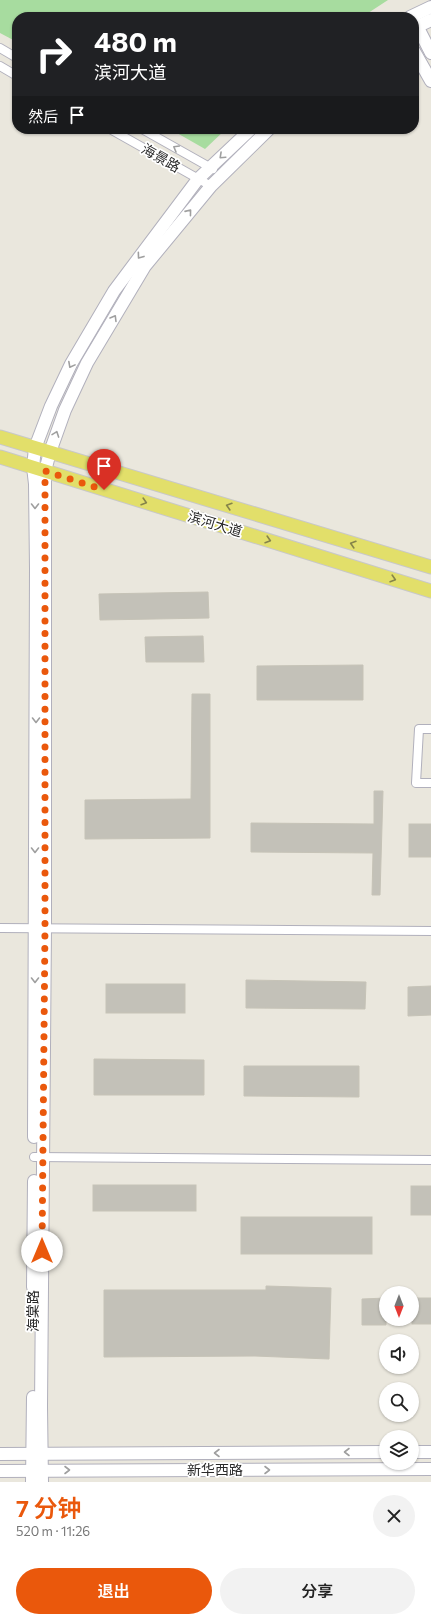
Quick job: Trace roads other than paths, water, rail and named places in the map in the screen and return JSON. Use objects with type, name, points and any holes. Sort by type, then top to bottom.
[{"type":"main road","name":"滨河大道","points":[[0,437],[431,567]]},
{"type":"main road","name":"滨河大道","points":[[0,457],[431,591]]},
{"type":"street","points":[[419,16],[431,7]]},
{"type":"street","points":[[419,21],[431,20]]},
{"type":"street","points":[[419,32],[431,53]]},
{"type":"street","points":[[0,48],[12,55]]},
{"type":"street","points":[[419,60],[431,82]]},
{"type":"street","points":[[0,66],[12,73]]},
{"type":"street","name":"海景路","points":[[119,134],[211,186]]},
{"type":"street","name":"海景路","points":[[151,134],[222,175]]},
{"type":"street","points":[[39,469],[35,448],[50,406],[71,364],[114,290],[198,179],[246,134]]},
{"type":"street","points":[[39,469],[50,452],[65,410],[87,363],[145,266],[211,186],[264,134]]},
{"type":"street","name":"海棠路","points":[[37,1476],[40,927],[35,484],[39,469]]},
{"type":"street","points":[[431,729],[419,729],[416,783],[431,783]]},
{"type":"street","points":[[0,928],[40,927],[431,931]]},
{"type":"street","points":[[38,1157],[431,1160]]},
{"type":"street","name":"新华西路","points":[[0,1454],[379,1452]]},
{"type":"street","points":[[419,1452],[431,1452]]},
{"type":"street","name":"新华西路","points":[[0,1471],[37,1476],[431,1469]]}]
